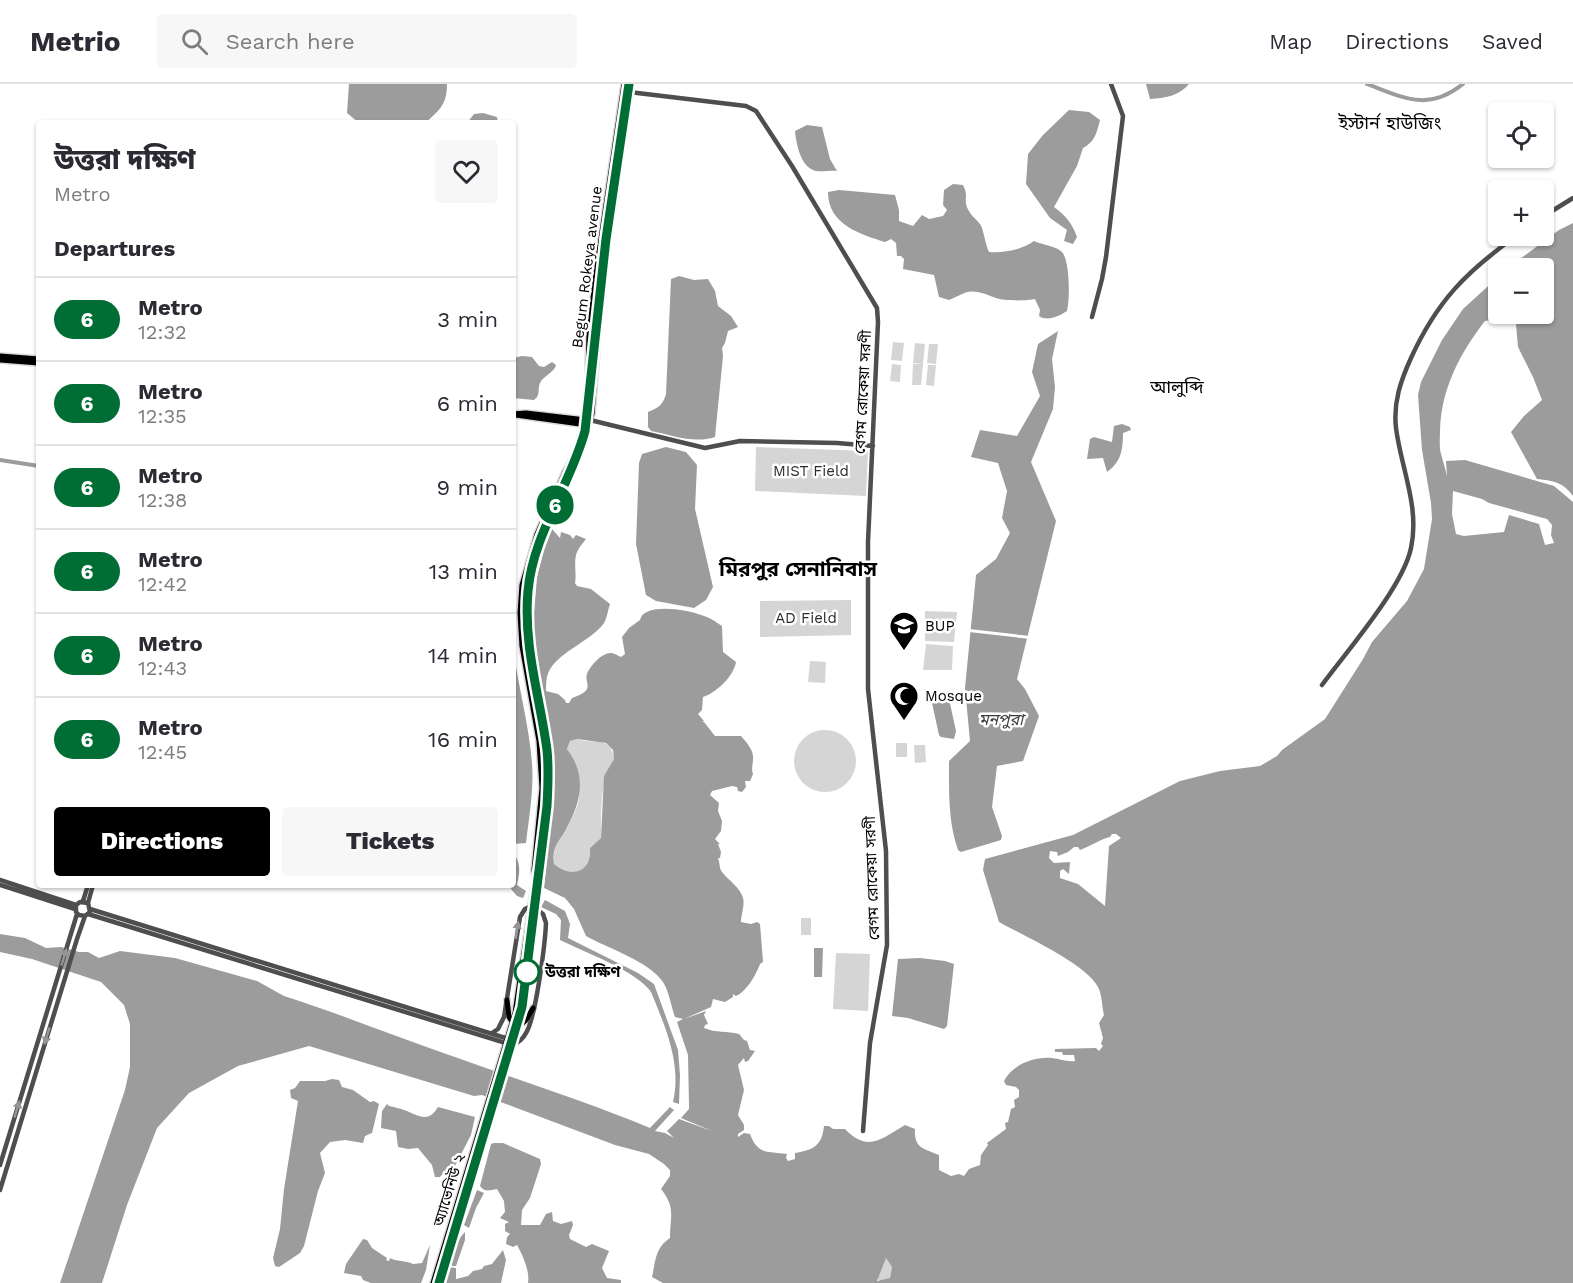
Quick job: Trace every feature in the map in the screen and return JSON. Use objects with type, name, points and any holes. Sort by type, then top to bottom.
[{"type":"main road","name":"Begum Rokeya avenue","points":[[587,423],[589,334],[624,84]]},
{"type":"main road","points":[[629,92],[630,84]]},
{"type":"main road","name":"Begum Rokeya avenue","points":[[515,1025],[525,998],[533,907],[537,892],[534,883],[534,866],[542,788],[541,760],[522,646],[520,604],[524,574],[533,542],[557,488],[576,452],[581,448],[587,423],[603,271],[629,92]]},
{"type":"main road","points":[[0,358],[36,361]]},
{"type":"main road","points":[[516,414],[526,413],[587,423]]},
{"type":"main road","points":[[502,1071],[514,1043],[515,1025],[508,1013],[507,1000]]},
{"type":"main road","points":[[492,1108],[508,1042],[515,1025],[526,1020],[534,1008]]},
{"type":"main road","name":"অ্যাভেনিউ ২","points":[[434,1283],[492,1108]]},
{"type":"main road","name":"অ্যাভেনিউ ২","points":[[440,1283],[492,1108]]},
{"type":"street","points":[[1092,317],[1106,257],[1123,116],[1111,84]]},
{"type":"street","name":"বেগম রোকেয়া সরণী","points":[[629,92],[746,106],[756,111],[878,308],[867,591],[868,689],[886,851],[887,945],[870,1043],[863,1131]]},
{"type":"street","points":[[1554,210],[1573,198]]},
{"type":"street","points":[[1322,685],[1386,597],[1410,552],[1414,520],[1395,425],[1397,393],[1408,364],[1442,303],[1487,256],[1502,246]]},
{"type":"street","points":[[587,423],[602,423],[640,431],[705,448],[740,441],[873,446]]},
{"type":"street","points":[[0,880],[76,909]]},
{"type":"street","points":[[0,885],[514,1043],[526,1033],[534,1008],[546,923],[543,914],[533,907],[525,909],[520,917],[501,1025],[495,1032],[489,1033]]},
{"type":"street","points":[[0,1190],[77,939],[88,913],[85,902],[87,888]]},
{"type":"street","points":[[0,1165],[70,937],[76,909],[85,902],[92,888]]},
{"type":"street","points":[[88,913],[489,1033],[508,1042]]},
{"type":"green space","points":[[893,342],[904,343],[902,361],[891,360]]},
{"type":"green space","points":[[915,343],[925,344],[921,385],[912,385],[913,364],[922,364],[913,363]]},
{"type":"green space","points":[[929,344],[938,344],[936,364],[927,363]]},
{"type":"green space","points":[[892,364],[901,365],[900,382],[890,381]]},
{"type":"green space","points":[[928,365],[936,365],[934,386],[926,385]]},
{"type":"green space","name":"MIST Field","points":[[756,447],[868,451],[866,496],[755,491]]},
{"type":"green space","name":"AD Field","points":[[851,600],[851,635],[760,637],[760,601]]},
{"type":"green space","points":[[925,611],[957,612],[954,642],[925,641]]},
{"type":"green space","points":[[926,644],[953,646],[952,670],[923,670]]},
{"type":"green space","points":[[810,661],[826,662],[825,683],[808,682]]},
{"type":"green space","points":[[819,730],[831,730],[847,739],[854,749],[856,761],[854,773],[847,783],[831,792],[819,792],[808,787],[799,778],[794,767],[794,755],[799,744],[808,735]]},
{"type":"green space","points":[[577,739],[605,744],[612,751],[614,759],[609,767],[604,787],[601,838],[590,848],[588,863],[580,871],[574,872],[561,869],[554,864],[554,854],[579,800],[578,780],[572,757],[567,749],[570,741]]},
{"type":"green space","points":[[896,743],[907,743],[907,757],[896,757]]},
{"type":"green space","points":[[914,745],[925,745],[926,762],[915,763]]},
{"type":"green space","points":[[801,918],[811,918],[811,935],[801,935]]},
{"type":"green space","points":[[836,953],[870,954],[868,1011],[833,1009]]},
{"type":"green space","points":[[884,1255],[892,1267],[890,1278],[881,1281],[874,1277]]},
{"type":"water","points":[[349,84],[447,84],[446,97],[442,106],[428,120],[355,120],[347,113]]},
{"type":"water","points":[[1146,84],[1189,84],[1171,96],[1150,99]]},
{"type":"water","points":[[1069,110],[1089,112],[1100,120],[1095,136],[1083,148],[1077,166],[1054,207],[1073,228],[1077,237],[1073,244],[1064,241],[1067,230],[1050,218],[1026,184],[1028,154],[1043,135]]},
{"type":"water","points":[[483,113],[497,117],[498,120],[469,120],[474,114]]},
{"type":"water","points":[[807,125],[822,127],[830,159],[837,171],[815,171],[805,163],[796,141],[795,131]]},
{"type":"water","points":[[953,184],[963,185],[967,207],[980,224],[989,252],[1013,250],[1034,241],[1062,252],[1068,271],[1067,311],[1050,318],[1042,318],[1039,316],[1040,310],[1035,299],[1004,300],[979,292],[963,293],[949,300],[939,297],[934,275],[903,269],[904,259],[897,256],[896,243],[891,239],[885,242],[847,226],[839,220],[829,203],[828,192],[839,190],[895,195],[899,221],[913,226],[922,215],[929,219],[943,216],[947,210],[943,205],[944,190]]},
{"type":"water","points":[[1573,223],[1573,496],[1558,483],[1537,479],[1511,432],[1542,400],[1518,347],[1516,324],[1554,324],[1554,258],[1521,258],[1538,246],[1554,246],[1554,234]]},
{"type":"water","points":[[679,276],[694,280],[708,279],[715,291],[718,306],[731,316],[738,327],[728,331],[722,348],[715,437],[707,439],[675,437],[651,431],[648,427],[648,412],[660,406],[666,394],[671,279]]},
{"type":"water","points":[[1488,286],[1488,321],[1485,321],[1460,359],[1444,401],[1440,451],[1447,476],[1446,461],[1465,460],[1554,486],[1573,502],[1573,1283],[663,1283],[652,1277],[659,1250],[670,1238],[670,1207],[661,1189],[670,1176],[670,1170],[664,1164],[649,1154],[615,1145],[482,1095],[474,1096],[309,1046],[238,1066],[189,1093],[157,1128],[127,1205],[102,1283],[60,1283],[125,1090],[130,1067],[130,1024],[124,1005],[101,982],[32,959],[0,952],[0,934],[25,938],[46,948],[61,947],[88,952],[99,958],[120,951],[175,958],[257,981],[284,996],[650,1128],[670,1107],[674,1110],[655,1131],[674,1138],[667,1131],[679,1119],[712,1131],[681,1118],[689,1109],[688,1055],[677,1022],[683,1019],[675,1017],[663,982],[657,974],[638,961],[586,936],[574,909],[565,898],[544,888],[553,766],[533,627],[537,577],[552,529],[560,538],[561,532],[570,535],[573,539],[576,535],[586,539],[576,556],[575,583],[577,586],[591,589],[610,604],[605,621],[598,630],[564,655],[550,669],[546,691],[558,694],[566,703],[583,693],[587,687],[586,678],[591,667],[600,657],[608,653],[621,657],[625,654],[622,637],[640,620],[643,614],[658,609],[695,613],[710,618],[722,626],[723,652],[736,662],[732,673],[724,683],[703,697],[702,710],[698,714],[715,736],[741,736],[752,752],[753,774],[750,781],[745,781],[746,787],[742,792],[732,786],[712,791],[710,795],[719,803],[718,811],[722,821],[721,831],[715,839],[720,844],[718,844],[721,852],[718,858],[720,869],[737,887],[743,898],[741,922],[760,924],[763,962],[740,994],[736,996],[733,994],[733,997],[725,1002],[713,999],[711,1007],[684,1019],[706,1011],[704,1015],[708,1024],[704,1028],[739,1034],[747,1041],[750,1050],[755,1051],[748,1061],[745,1062],[744,1058],[738,1065],[744,1090],[738,1115],[744,1125],[744,1130],[738,1134],[738,1137],[744,1133],[750,1134],[760,1149],[787,1154],[788,1161],[795,1159],[795,1153],[816,1146],[824,1126],[845,1129],[853,1136],[868,1142],[882,1139],[905,1125],[915,1129],[916,1141],[921,1147],[939,1155],[939,1170],[951,1176],[959,1174],[964,1176],[969,1169],[980,1165],[981,1155],[987,1143],[1006,1129],[1005,1123],[1008,1122],[1011,1109],[1015,1107],[1014,1100],[1019,1097],[1019,1090],[1006,1085],[1004,1081],[1012,1070],[1031,1060],[1045,1058],[1075,1061],[1074,1055],[1063,1055],[1062,1052],[1055,1052],[1055,1049],[1096,1048],[1099,1051],[1103,1046],[1101,1044],[1103,1038],[1099,1023],[1104,1015],[1098,987],[1081,969],[1038,942],[999,922],[983,870],[985,859],[1073,835],[1180,781],[1220,771],[1260,766],[1277,756],[1325,719],[1372,642],[1407,601],[1424,569],[1432,519],[1422,450],[1418,395],[1421,382],[1442,340],[1463,309]],"holes":[[[1453,491],[1547,519],[1552,525],[1551,535],[1554,543],[1545,545],[1539,524],[1509,515],[1504,532],[1464,536],[1456,534],[1452,514]],[[577,739],[606,743],[613,750],[614,759],[604,776],[601,838],[590,848],[588,863],[580,871],[574,872],[561,869],[554,864],[553,858],[555,848],[573,815],[579,796],[577,768],[567,749],[570,741]],[[1112,834],[1121,838],[1109,846],[1105,906],[1078,884],[1060,878],[1060,871],[1063,869],[1069,874],[1070,862],[1054,863],[1049,858],[1050,851],[1057,852],[1058,856],[1074,847],[1080,850]],[[886,1258],[892,1267],[890,1278],[877,1281]]]},
{"type":"water","name":"মনপুরা","points":[[1058,331],[1052,359],[1055,387],[1053,409],[1031,462],[1056,521],[1017,679],[1039,716],[1023,761],[997,766],[992,807],[1002,836],[1001,840],[961,852],[958,850],[951,817],[949,761],[970,741],[965,688],[976,575],[996,559],[1010,533],[1002,518],[1007,491],[998,463],[971,457],[980,430],[1017,436],[1040,396],[1032,372],[1038,344]]},
{"type":"water","points":[[516,357],[532,357],[539,366],[544,367],[552,362],[556,365],[540,383],[534,400],[516,398]]},
{"type":"water","points":[[1122,424],[1130,427],[1131,430],[1123,433],[1120,455],[1107,472],[1103,458],[1087,459],[1090,439],[1094,437],[1112,442],[1114,426]]},
{"type":"water","points":[[666,447],[686,452],[697,465],[695,509],[713,587],[706,600],[694,608],[656,601],[646,595],[636,544],[639,463],[642,454]]},
{"type":"water","points":[[516,664],[531,748],[531,803],[526,843],[516,844]]},
{"type":"water","points":[[945,696],[949,699],[956,731],[954,739],[939,735],[932,703],[934,699]]},
{"type":"water","points":[[516,858],[519,868],[517,885],[526,891],[523,898],[517,896],[511,889],[516,888]]},
{"type":"water","points":[[545,900],[565,911],[570,924],[568,938],[638,973],[654,984],[678,1050],[679,1104],[673,1102],[675,1074],[671,1045],[651,992],[644,984],[622,969],[560,940],[561,920],[556,914],[541,907]]},
{"type":"water","points":[[814,948],[823,948],[822,977],[814,977]]},
{"type":"water","points":[[920,958],[954,964],[947,1026],[944,1029],[908,1018],[892,1016],[898,959]]},
{"type":"water","points":[[339,1080],[342,1087],[353,1090],[370,1102],[374,1101],[379,1104],[372,1133],[365,1136],[363,1143],[345,1140],[330,1142],[320,1153],[325,1173],[304,1246],[300,1253],[279,1267],[275,1266],[273,1258],[280,1229],[298,1101],[291,1098],[290,1090],[295,1088],[300,1081]]},
{"type":"water","points":[[387,1104],[422,1117],[427,1117],[438,1107],[475,1117],[471,1135],[454,1168],[448,1168],[440,1177],[435,1177],[432,1165],[418,1148],[398,1147],[396,1131],[381,1128],[382,1111]]},
{"type":"water","points":[[503,1143],[540,1159],[541,1164],[530,1198],[522,1210],[521,1225],[540,1225],[546,1214],[552,1212],[553,1221],[561,1224],[572,1221],[570,1239],[586,1247],[592,1244],[609,1251],[602,1268],[607,1278],[621,1280],[621,1283],[528,1283],[527,1269],[517,1245],[513,1247],[506,1244],[510,1234],[505,1231],[505,1224],[509,1222],[500,1218],[505,1212],[504,1201],[497,1189],[486,1190],[480,1186],[491,1144]]},
{"type":"water","points":[[477,1190],[484,1193],[469,1228],[464,1225]]},
{"type":"water","points":[[465,1232],[465,1240],[456,1266],[452,1266],[455,1248]]},
{"type":"water","points":[[363,1239],[387,1258],[386,1260],[389,1261],[390,1258],[413,1264],[422,1263],[430,1245],[426,1270],[421,1283],[371,1283],[363,1280],[361,1276],[344,1273],[346,1264]]},
{"type":"water","points":[[503,1250],[506,1260],[501,1283],[445,1283],[448,1267],[456,1268],[456,1279],[468,1276],[473,1271],[492,1264]]},
{"type":"pier","points":[[969,629],[1030,636],[1030,639],[969,632]]},
{"type":"waterway","points":[[1367,84],[1404,98],[1416,100],[1438,98],[1463,84]]},
{"type":"waterway","points":[[0,460],[36,466]]},
{"type":"railway","points":[[441,1283],[524,1008],[547,833],[551,779],[531,646],[530,596],[534,568],[542,542],[583,448],[588,430],[607,239],[632,84]]},
{"type":"metro line","name":"6","points":[[439,1283],[505,1070],[522,1007],[547,806],[548,773],[545,739],[529,646],[528,588],[536,552],[579,451],[585,431],[606,239],[629,84]]},
{"type":"place","name":"BUP","points":[[904,652]]},
{"type":"place","name":"Mosque","points":[[904,722]]},
{"type":"place","name":"উত্তরা দক্ষিণ","points":[[527,972]]},
{"type":"district","name":"ইস্টার্ন হাউজিং","points":[[1390,123]]},
{"type":"district","name":"আলুব্দি","points":[[1177,387]]},
{"type":"district","name":"মিরপুর সেনানিবাস","points":[[798,569]]}]
